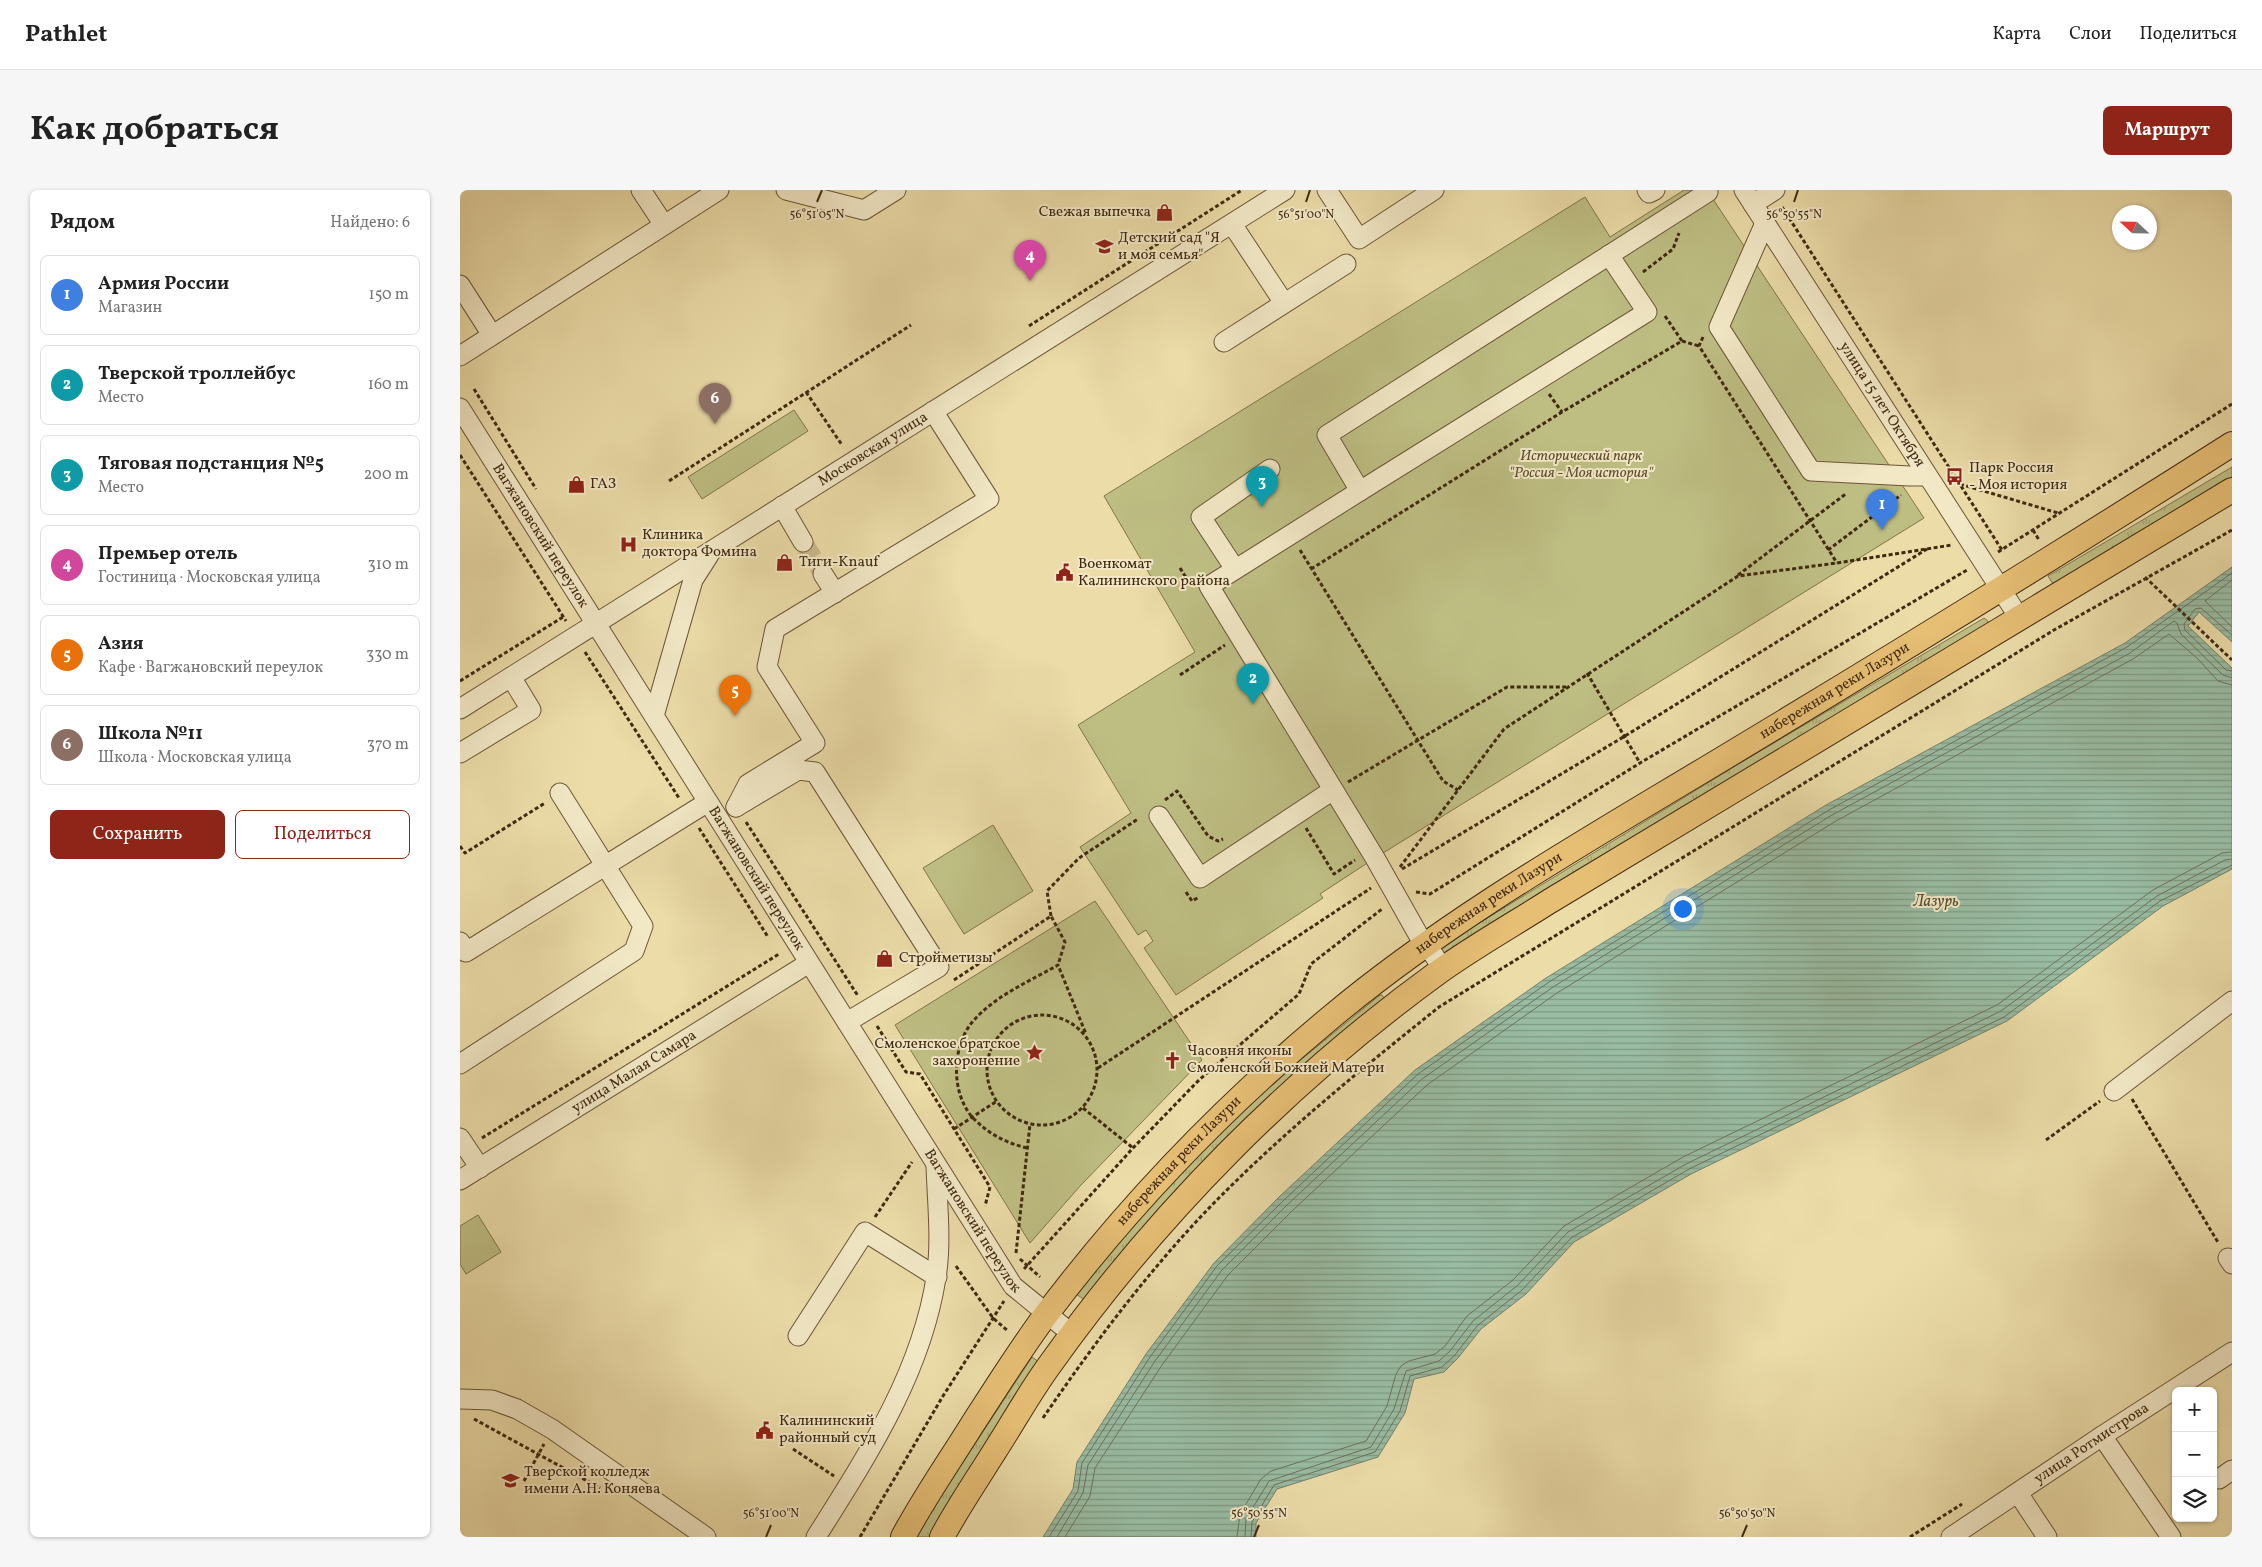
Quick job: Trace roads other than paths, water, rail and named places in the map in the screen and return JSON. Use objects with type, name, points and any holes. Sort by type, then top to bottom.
[{"type":"main road","name":"набережная реки Лазури","points":[[903,1537],[925,1498],[1024,1344],[1047,1314],[1132,1211],[1220,1117],[1330,1018],[1424,945],[1610,827],[2001,590],[2232,444]]},
{"type":"main road","name":"набережная реки Лазури","points":[[942,1537],[1040,1380],[1072,1334],[1168,1217],[1244,1138],[1337,1052],[1443,969],[1550,902],[2232,490]]},
{"type":"street","points":[[641,190],[664,225]]},
{"type":"street","points":[[460,356],[719,190]]},
{"type":"street","points":[[786,190],[864,210],[896,190]]},
{"type":"street","name":"Московская улица","points":[[460,709],[1285,190]]},
{"type":"street","points":[[1327,190],[1359,239],[1434,190]]},
{"type":"street","points":[[1647,190],[1649,193],[1655,190]]},
{"type":"street","points":[[1749,197],[1774,191]]},
{"type":"street","points":[[1360,491],[1327,435],[1708,192]]},
{"type":"street","name":"улица 15 лет Октября","points":[[1749,197],[2020,619]]},
{"type":"street","points":[[1765,223],[1719,327],[1811,471],[1927,476]]},
{"type":"street","points":[[1232,224],[1284,303]]},
{"type":"street","points":[[1443,969],[1427,944],[1424,945],[1387,878],[1208,586],[1647,312],[1610,255]]},
{"type":"street","points":[[1224,342],[1346,264]]},
{"type":"street","points":[[460,285],[492,335]]},
{"type":"street","name":"Вагжановский переулок","points":[[460,408],[1013,1286],[1072,1334]]},
{"type":"street","points":[[736,807],[748,784],[815,743],[767,668],[776,629],[989,499],[934,411]]},
{"type":"street","points":[[1235,569],[1201,517],[1270,469]]},
{"type":"street","points":[[782,506],[803,542]]},
{"type":"street","points":[[654,716],[693,580],[712,550]]},
{"type":"street","points":[[823,574],[835,593]]},
{"type":"street","points":[[460,753],[531,710],[511,677]]},
{"type":"street","points":[[719,820],[736,807],[798,770],[815,772],[939,967],[847,1022]]},
{"type":"street","points":[[1155,810],[1200,878],[1333,790]]},
{"type":"street","points":[[460,1064],[634,952],[643,926],[560,793]]},
{"type":"street","points":[[460,942],[466,952],[708,802]]},
{"type":"street","name":"улица Малая Самара","points":[[460,1180],[809,963]]},
{"type":"street","points":[[2119,1087],[2232,1001]]},
{"type":"street","points":[[463,1143],[480,1168]]},
{"type":"street","points":[[816,1537],[885,1423],[908,1377],[925,1328],[937,1277],[936,1163]]},
{"type":"street","points":[[798,1336],[865,1232],[937,1277]]},
{"type":"street","name":"улица Ротмистрова","points":[[1952,1537],[2102,1436],[2232,1352]]},
{"type":"street","points":[[460,1399],[492,1400],[517,1408],[552,1429],[706,1537]]},
{"type":"street","points":[[2102,1436],[2171,1537]]},
{"type":"street","points":[[2018,1493],[2047,1537]]},
{"type":"water","name":"Лазурь","points":[[2232,567],[2232,642],[2199,612],[2188,626],[2232,668],[2232,869],[2163,906],[2007,1021],[1691,1174],[1574,1242],[1526,1294],[1481,1329],[1444,1372],[1414,1379],[1405,1413],[1378,1457],[1277,1489],[1256,1523],[1256,1537],[1043,1537],[1073,1489],[1077,1462],[1146,1354],[1214,1263],[1279,1197],[1415,1070],[1546,978],[1826,805],[2125,643]]},
{"type":"tunnel","points":[[803,542],[823,574]]},
{"type":"place","name":"Свежая выпечка","points":[[1165,212]]},
{"type":"place","name":"Детский сад \"Я и моя семья\"","points":[[1104,247]]},
{"type":"place","name":"Премьер отель","points":[[1030,281]]},
{"type":"place","name":"Школа №11","points":[[715,424]]},
{"type":"place","name":"Парк Россия - Моя история","points":[[1955,477]]},
{"type":"place","name":"ГАЗ","points":[[576,484]]},
{"type":"place","name":"Тяговая подстанция №5","points":[[1262,507]]},
{"type":"place","name":"Армия России","points":[[1882,530]]},
{"type":"place","name":"Клиника доктора Фомина","points":[[628,544]]},
{"type":"place","name":"Тиги-Knauf","points":[[785,562]]},
{"type":"place","name":"Военкомат Калининского района","points":[[1064,573]]},
{"type":"place","name":"Тверской троллейбус","points":[[1253,704]]},
{"type":"place","name":"Азия","points":[[735,716]]},
{"type":"place","name":"Стройметизы","points":[[885,958]]},
{"type":"place","name":"Смоленское братское захоронение","points":[[1034,1053]]},
{"type":"place","name":"Часовня иконы Смоленской Божией Матери","points":[[1173,1060]]},
{"type":"place","name":"Калининский районный суд","points":[[765,1430]]},
{"type":"place","name":"Тверской колледж имени А.Н. Коняева","points":[[510,1481]]},
{"type":"park label","name":"Исторический парк \"Россия - Моя история\"","points":[[1581,464]]}]
